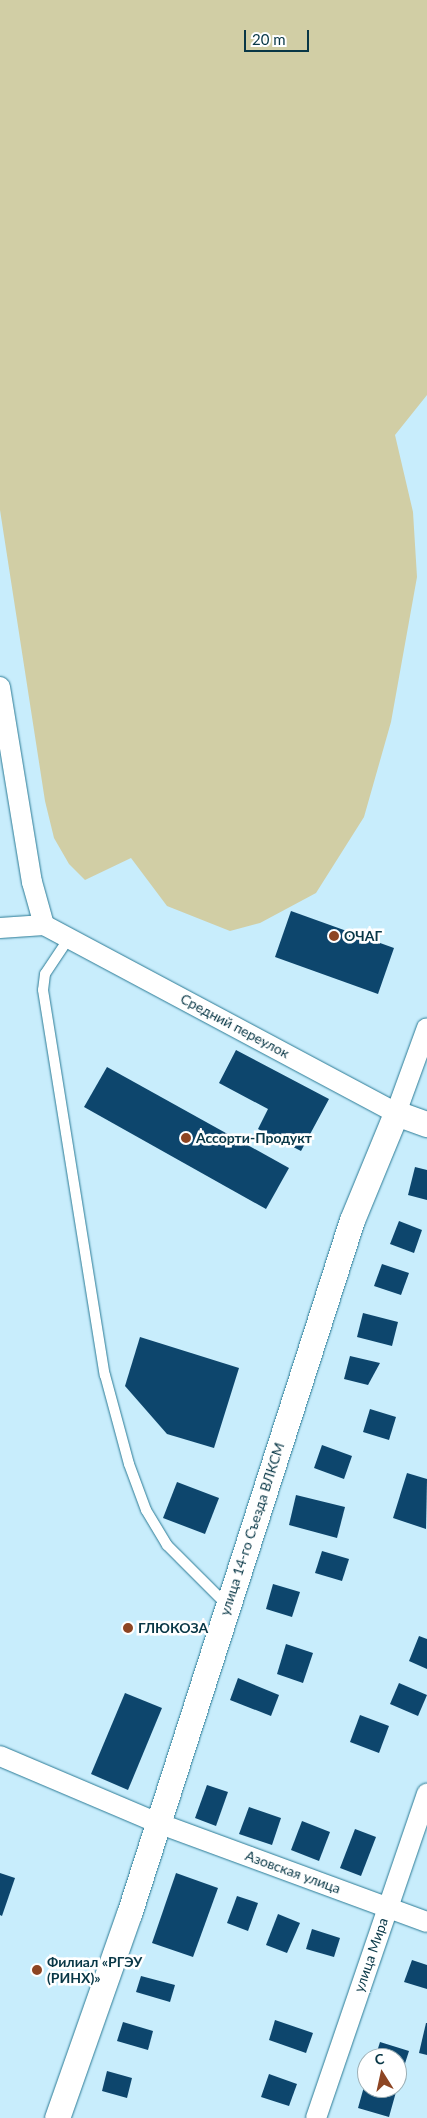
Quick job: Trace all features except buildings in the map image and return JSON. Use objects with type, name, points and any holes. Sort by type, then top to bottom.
[{"type":"street","points":[[0,687],[32,882],[44,925],[0,928]]},
{"type":"street","name":"Средний переулок","points":[[44,925],[396,1112],[427,1124]]},
{"type":"street","points":[[396,1112],[427,1028]]},
{"type":"street","name":"улица 14-го Съезда ВЛКСМ","points":[[57,2118],[158,1823],[334,1271],[396,1112]]},
{"type":"street","name":"Азовская улица","points":[[0,1756],[158,1823],[427,1922]]},
{"type":"street","name":"улица Мира","points":[[316,2118],[427,1793]]},
{"type":"lane","points":[[69,938],[45,974],[43,990],[105,1375],[129,1464],[146,1510],[168,1545],[227,1606]]},
{"type":"shaded area","points":[[0,0],[427,0],[427,395],[395,435],[413,512],[417,577],[391,722],[364,817],[316,893],[260,923],[230,931],[167,906],[131,858],[85,880],[69,864],[54,838],[45,801],[0,510]]},
{"type":"place","name":"ОЧАГ","points":[[334,936]]},
{"type":"place","name":"Ассорти-Продукт","points":[[186,1138]]},
{"type":"place","name":"ГЛЮКОЗА","points":[[128,1628]]},
{"type":"place","name":"Филиал «РГЭУ (РИНХ)»","points":[[37,1970]]}]
